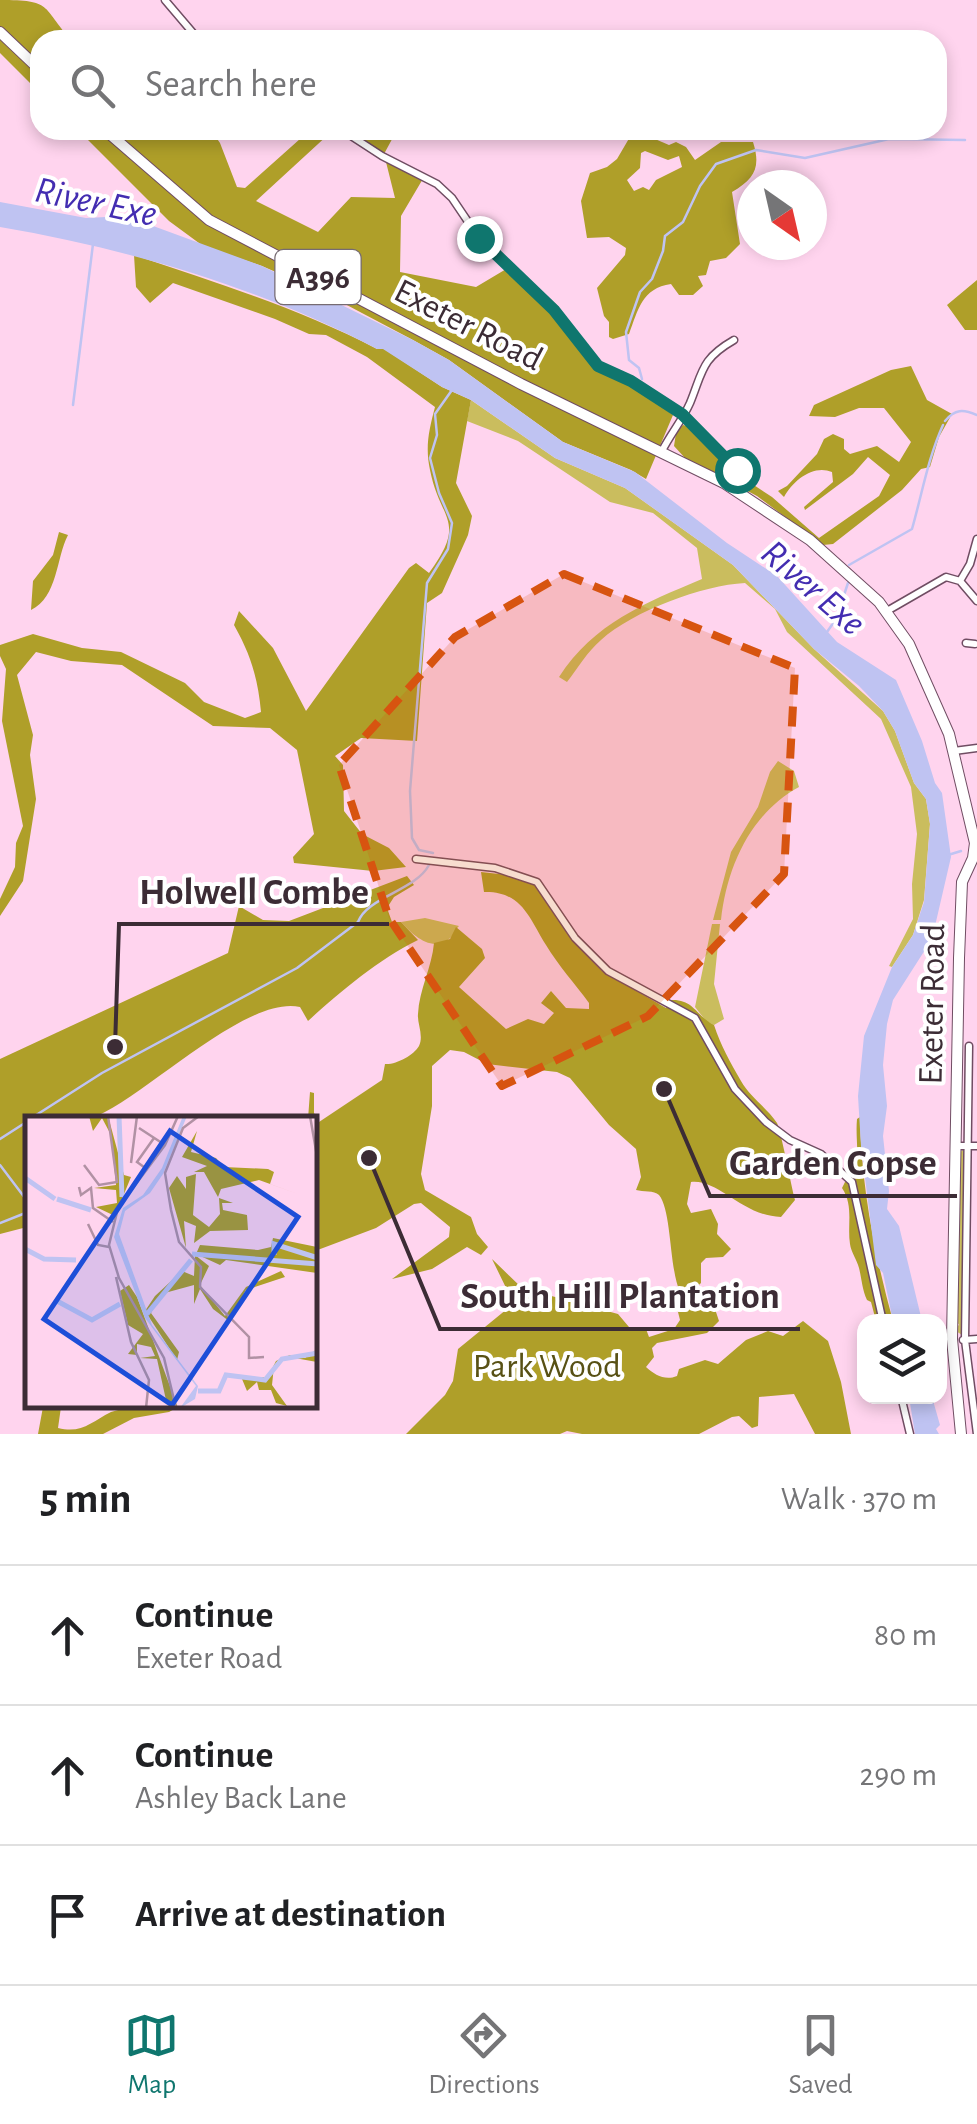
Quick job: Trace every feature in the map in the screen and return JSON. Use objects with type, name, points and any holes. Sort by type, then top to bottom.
[{"type":"main road","points":[[0,32],[30,60]]},
{"type":"main road","name":"Exeter Road","points":[[117,140],[209,220],[521,384],[724,483],[783,520],[887,610],[910,644],[954,751],[974,850],[964,875],[960,902],[961,1146],[952,1340],[961,1434]]},
{"type":"street","points":[[165,0],[190,30]]},
{"type":"street","points":[[357,140],[437,184],[452,198],[479,238],[554,310],[598,366],[631,381],[682,414],[737,470]]},
{"type":"street","points":[[662,451],[690,402],[703,366],[716,351],[734,340]]},
{"type":"street","points":[[960,580],[970,564],[977,538]]},
{"type":"street","points":[[887,610],[940,580],[952,578],[960,580],[977,601]]},
{"type":"street","points":[[954,751],[977,748]]},
{"type":"street","points":[[416,859],[526,876],[543,887],[575,938],[608,971],[695,1018],[735,1089],[766,1122],[790,1140],[821,1154],[852,1182],[881,1314]]},
{"type":"street","points":[[969,1046],[961,1146],[965,1340],[977,1434]]},
{"type":"street","points":[[961,1146],[977,1146]]},
{"type":"street","points":[[952,1340],[977,1339]]},
{"type":"street","points":[[903,1404],[910,1434]]},
{"type":"highlighted area","points":[[564,574],[795,668],[784,874],[648,1016],[502,1086],[389,918],[339,765],[455,637]]},
{"type":"shaded area","points":[[471,400],[555,458],[625,488],[733,565],[814,649],[883,711],[895,731],[914,783],[926,799],[930,824],[924,900],[913,935],[892,967],[889,966],[913,919],[917,834],[911,787],[881,719],[787,632],[775,609],[745,583],[669,601],[631,619],[601,640],[567,682],[559,677],[588,642],[622,617],[702,579],[697,548],[653,513],[610,502],[518,441],[467,421]]},
{"type":"shaded area","points":[[778,761],[794,771],[799,787],[767,811],[744,843],[729,880],[721,920],[713,920],[731,852],[758,807]]},
{"type":"shaded area","points":[[425,918],[459,926],[451,938],[435,944],[422,940],[401,922]]},
{"type":"shaded area","points":[[712,924],[720,924],[714,984],[724,1019],[714,1025],[695,1007]]},
{"type":"shaded area","points":[[963,1150],[962,1335],[956,1331],[959,1324],[955,1323],[959,1153]]},
{"type":"green space","points":[[0,0],[38,4],[63,30],[30,30],[30,83],[0,53]]},
{"type":"green space","points":[[88,140],[218,140],[237,187],[245,188],[299,140],[322,140],[256,201],[318,232],[351,197],[395,198],[384,154],[424,177],[401,216],[400,272],[476,287],[513,265],[559,307],[554,310],[598,365],[612,370],[673,415],[646,479],[563,442],[449,360],[326,294],[203,246],[169,221]]},
{"type":"green space","points":[[362,140],[392,140],[384,154]]},
{"type":"green space","points":[[628,140],[657,140],[669,145],[676,142],[686,147],[695,160],[721,142],[753,142],[756,159],[755,170],[737,170],[737,188],[732,192],[737,247],[726,258],[710,261],[706,275],[698,276],[703,286],[693,295],[679,295],[671,284],[653,290],[642,302],[629,334],[613,339],[609,337],[609,322],[597,288],[625,255],[626,248],[609,237],[587,238],[581,201],[590,173],[617,159]],"holes":[[[645,151],[668,160],[679,156],[682,167],[656,180],[649,190],[643,187],[634,191],[627,180],[640,168],[641,153]]]},
{"type":"green space","points":[[134,255],[258,298],[377,349],[383,348],[442,387],[471,400],[456,483],[472,516],[468,535],[442,593],[427,603],[417,741],[361,738],[335,756],[343,765],[344,811],[362,834],[389,848],[406,867],[373,871],[294,863],[293,857],[314,834],[297,750],[270,728],[213,726],[122,665],[71,661],[36,652],[17,675],[33,735],[30,755],[36,799],[23,881],[0,916],[0,899],[15,867],[16,843],[23,826],[2,721],[6,669],[0,645],[33,634],[82,648],[121,652],[185,683],[204,702],[245,718],[261,712],[253,667],[234,625],[239,611],[273,648],[306,711],[409,568],[416,563],[429,573],[447,542],[448,521],[429,462],[428,438],[435,407],[367,357],[326,335],[309,334],[173,283],[150,303],[136,287]]},
{"type":"green space","points":[[977,280],[977,330],[965,330],[947,305]]},
{"type":"green space","points":[[911,366],[927,400],[952,414],[939,437],[930,467],[921,469],[902,490],[833,544],[823,545],[757,496],[685,458],[674,446],[676,433],[687,426],[734,472],[772,497],[819,538],[879,496],[890,475],[868,457],[853,474],[805,510],[833,482],[832,472],[818,470],[805,475],[784,497],[778,491],[817,454],[824,439],[833,434],[844,439],[844,449],[850,454],[877,446],[899,462],[911,442],[884,408],[859,408],[835,417],[809,416],[814,405],[891,370]]},
{"type":"green space","points":[[59,532],[68,535],[51,587],[31,610],[33,581],[53,555]]},
{"type":"green space","points":[[481,872],[508,875],[536,885],[573,941],[602,971],[666,1008],[671,1000],[690,1005],[714,1025],[741,1081],[777,1123],[795,1200],[781,1217],[767,1215],[711,1186],[691,1182],[687,1204],[691,1213],[711,1209],[718,1224],[717,1234],[731,1249],[723,1257],[706,1258],[701,1263],[701,1283],[688,1295],[680,1292],[676,1282],[663,1203],[657,1193],[636,1190],[641,1177],[636,1149],[609,1125],[570,1078],[557,1072],[487,1064],[464,1052],[450,1050],[432,1066],[432,1106],[421,1174],[425,1190],[471,1217],[477,1234],[488,1247],[481,1255],[467,1247],[432,1269],[392,1279],[449,1237],[450,1227],[421,1203],[376,1228],[318,1250],[318,1120],[382,1080],[385,1064],[409,1056],[419,1046],[419,1005],[434,943],[450,939],[456,927],[482,949],[485,958],[459,987],[506,1029],[528,1019],[544,1024],[554,1013],[541,1003],[551,991],[566,1008],[589,1009],[589,1003],[523,908],[507,896],[484,892]]},
{"type":"green space","points":[[407,876],[414,885],[394,897],[387,908],[392,922],[401,922],[418,940],[373,967],[308,1021],[300,1007],[278,1007],[253,1016],[97,1116],[25,1116],[25,1228],[0,1234],[0,1059],[228,953],[239,906],[263,920],[289,921]]},
{"type":"green space","points":[[310,1092],[314,1093],[316,1116],[308,1116]]},
{"type":"green space","points":[[860,1117],[870,1220],[891,1314],[874,1314],[850,1244],[849,1209],[842,1188],[855,1172]]},
{"type":"green space","name":"Park Wood","points":[[492,1259],[522,1288],[618,1314],[629,1327],[646,1329],[649,1337],[674,1329],[680,1320],[678,1312],[706,1300],[714,1306],[719,1321],[707,1333],[657,1343],[652,1348],[654,1357],[646,1367],[664,1377],[677,1376],[679,1369],[705,1360],[718,1364],[746,1340],[768,1331],[783,1336],[803,1321],[828,1341],[851,1434],[815,1434],[794,1394],[759,1397],[758,1426],[752,1428],[739,1416],[699,1434],[406,1434],[445,1395],[453,1381],[458,1349],[507,1309],[510,1296]]},
{"type":"green space","points":[[43,1409],[61,1409],[58,1428],[74,1429],[111,1412],[174,1409],[134,1418],[103,1434],[38,1434]]},
{"type":"water","points":[[0,202],[86,218],[126,216],[262,266],[413,340],[449,360],[563,442],[635,472],[777,576],[837,642],[896,680],[942,793],[951,857],[932,939],[893,1000],[883,1065],[887,1209],[899,1226],[920,1314],[892,1314],[883,1273],[876,1265],[861,1146],[858,1096],[864,1036],[892,967],[913,935],[924,902],[930,824],[926,799],[914,783],[895,731],[883,711],[814,649],[733,565],[625,488],[555,458],[471,400],[442,387],[383,349],[287,307],[193,273],[97,247],[0,227]]},
{"type":"water","points":[[910,1404],[934,1404],[939,1434],[915,1434]]},
{"type":"waterway","points":[[642,379],[639,368],[629,360],[626,332],[640,292],[652,279],[665,236],[683,222],[700,186],[716,164],[756,150],[805,158],[885,140]]},
{"type":"waterway","points":[[947,140],[965,140]]},
{"type":"waterway","points":[[73,405],[93,244]]},
{"type":"waterway","points":[[433,853],[419,850],[412,838],[410,791],[427,583],[448,549],[452,523],[430,458],[437,435],[435,414],[452,390]]},
{"type":"waterway","points":[[945,421],[960,411],[977,415]]},
{"type":"waterway","name":"River Exe","points":[[849,565],[912,529],[943,425]]},
{"type":"waterway","name":"River Exe","points":[[827,632],[836,619],[848,583]]},
{"type":"waterway","points":[[948,855],[961,851]]},
{"type":"waterway","points":[[35,1116],[102,1073],[297,968],[358,922],[371,906],[413,881],[429,865]]},
{"type":"waterway","points":[[0,1139],[25,1123]]},
{"type":"waterway","points":[[0,1165],[25,1198]]},
{"type":"waterway","points":[[0,1223],[25,1213]]},
{"type":"place","name":"Holwell Combe","points":[[115,1047]]},
{"type":"place","name":"Garden Copse","points":[[664,1089]]},
{"type":"place","name":"South Hill Plantation","points":[[369,1158]]},
{"type":"route","points":[[479,238],[554,310],[598,366],[612,370],[682,414],[737,470]]}]
